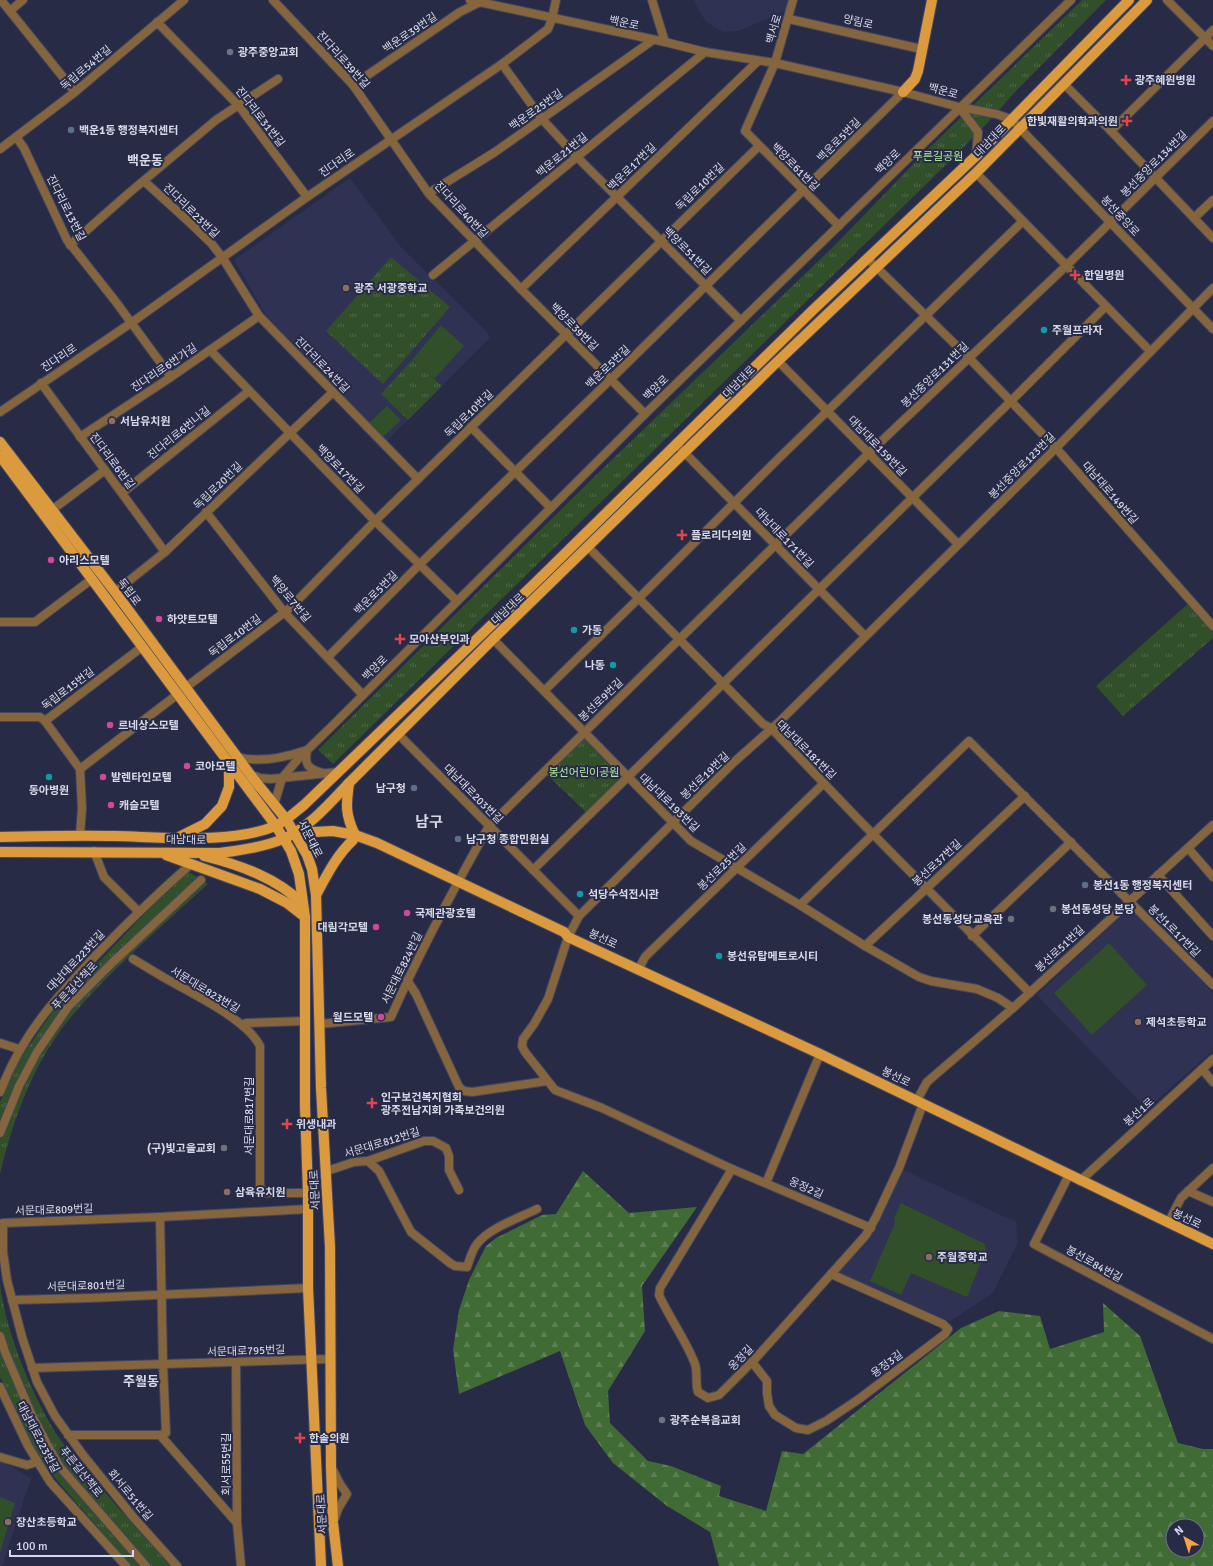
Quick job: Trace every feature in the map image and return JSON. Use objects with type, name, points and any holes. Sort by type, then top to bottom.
[{"type":"main road","points":[[903,92],[915,79],[932,0]]},
{"type":"main road","name":"대남대로","points":[[0,837],[80,835],[177,837],[238,835],[276,826],[286,819],[304,805],[533,585],[867,258],[976,156],[1130,0]]},
{"type":"main road","name":"대남대로","points":[[296,836],[588,546],[778,361],[976,173],[1020,127],[1148,0]]},
{"type":"main road","name":"독립로","points":[[0,442],[115,592],[182,691],[233,759],[276,826]]},
{"type":"main road","name":"독립로","points":[[0,456],[3,465],[92,579],[142,647],[182,691]]},
{"type":"main road","points":[[177,837],[205,824],[222,806],[230,787],[233,759]]},
{"type":"main road","name":"독립로","points":[[233,759],[249,774],[286,819]]},
{"type":"main road","points":[[337,773],[333,782],[338,787],[342,787],[349,783]]},
{"type":"main road","points":[[316,895],[328,871],[341,852],[354,838],[348,820],[346,803],[349,783]]},
{"type":"main road","name":"서문대로","points":[[286,819],[307,855],[312,869],[316,895],[321,1088],[331,1290],[331,1467],[333,1523],[338,1566]]},
{"type":"main road","name":"서문대로","points":[[276,826],[291,851],[299,874],[305,918],[308,1288],[321,1566]]},
{"type":"main road","name":"봉선로","points":[[284,839],[296,836],[354,838],[456,884],[562,936],[568,936],[820,1054],[1213,1244]]},
{"type":"main road","name":"대남대로","points":[[0,852],[94,851],[220,853],[246,849],[284,839]]},
{"type":"main road","points":[[158,852],[260,889],[287,903],[305,918]]},
{"type":"main road","points":[[187,852],[224,861],[264,877],[293,894],[303,904]]},
{"type":"street","points":[[1,0],[75,92]]},
{"type":"street","points":[[10,11],[23,0]]},
{"type":"street","name":"독립로54번길","points":[[0,149],[75,92],[184,0]]},
{"type":"street","name":"진다리로39번길","points":[[273,0],[353,85],[390,140]]},
{"type":"street","name":"백운로","points":[[470,0],[705,52],[775,63],[903,92],[959,107],[996,114],[1011,119]]},
{"type":"street","points":[[552,19],[556,0]]},
{"type":"street","points":[[652,0],[665,42]]},
{"type":"street","name":"백서로","points":[[775,63],[789,19],[793,0]]},
{"type":"street","name":"백양로","points":[[274,805],[282,778],[307,750],[645,414],[741,322],[959,107],[1071,0]]},
{"type":"street","points":[[1167,0],[1213,46]]},
{"type":"street","name":"백운로39번길","points":[[353,85],[460,12],[480,2]]},
{"type":"street","name":"진다리로","points":[[0,412],[131,323],[307,197],[502,64],[544,33],[548,29],[552,19]]},
{"type":"street","name":"양림로","points":[[789,19],[921,49]]},
{"type":"street","name":"진다리로31번길","points":[[157,22],[240,106],[307,197]]},
{"type":"street","points":[[1111,131],[1213,30]]},
{"type":"street","name":"백운로25번길","points":[[429,193],[495,152],[653,40]]},
{"type":"street","name":"백운로21번길","points":[[433,275],[705,52]]},
{"type":"street","name":"백운로17번길","points":[[521,289],[758,61]]},
{"type":"street","name":"백양로61번길","points":[[775,63],[745,131],[839,226]]},
{"type":"street","name":"백양로51번길","points":[[502,64],[542,119],[577,157],[741,322]]},
{"type":"street","points":[[70,246],[216,120],[240,106],[278,79]]},
{"type":"street","points":[[1064,84],[1213,238]]},
{"type":"street","name":"백운로5번길","points":[[328,658],[420,564],[903,92]]},
{"type":"street","name":"대남대로","points":[[959,107],[978,132],[976,156]]},
{"type":"street","name":"봉선중앙로","points":[[1011,119],[1213,329]]},
{"type":"street","name":"봉선중앙로134번길","points":[[1111,222],[1213,121]]},
{"type":"street","name":"진다리로13번길","points":[[16,137],[24,148],[70,246],[116,302],[131,323]]},
{"type":"street","name":"진다리로40번길","points":[[390,140],[429,193],[521,289]]},
{"type":"street","name":"독립로10번길","points":[[182,691],[284,612],[375,521],[759,146]]},
{"type":"street","points":[[976,173],[1022,222],[1150,351]]},
{"type":"street","name":"진다리로23번길","points":[[144,181],[188,221],[222,257]]},
{"type":"street","points":[[1194,218],[1213,200]]},
{"type":"street","points":[[544,691],[734,502],[1022,222]]},
{"type":"street","name":"봉선중앙로131번길","points":[[775,545],[1111,222]]},
{"type":"street","name":"진다리로24번길","points":[[222,257],[259,316],[418,479]]},
{"type":"street","name":"대남대로149번길","points":[[867,258],[969,358],[1056,448],[1213,626]]},
{"type":"street","name":"봉선중앙로123번길","points":[[865,636],[1056,448],[1213,288]]},
{"type":"street","name":"백양로39번길","points":[[521,289],[645,414]]},
{"type":"street","points":[[723,683],[1106,306]]},
{"type":"street","name":"진다리로6번가길","points":[[80,437],[171,377],[259,316]]},
{"type":"street","points":[[131,323],[171,377]]},
{"type":"street","name":"백양로17번길","points":[[210,350],[375,521],[457,601]]},
{"type":"street","name":"대남대로159번길","points":[[778,361],[958,544]]},
{"type":"street","name":"진다리로6번길","points":[[41,383],[165,552]]},
{"type":"street","name":"진다리로6번나길","points":[[122,493],[249,391]]},
{"type":"street","name":"독립로20번길","points":[[115,592],[165,552],[333,392]]},
{"type":"street","points":[[471,428],[551,508]]},
{"type":"street","name":"대남대로171번길","points":[[676,444],[865,636]]},
{"type":"street","points":[[52,510],[105,470]]},
{"type":"street","name":"백양로7번길","points":[[206,512],[284,612],[363,695]]},
{"type":"street","name":"봉선로9번길","points":[[456,884],[489,826],[775,545]]},
{"type":"street","name":"대남대로181번길","points":[[588,546],[763,724],[771,728],[926,889],[1030,993]]},
{"type":"street","points":[[0,622],[35,622],[92,579]]},
{"type":"street","name":"봉선로19번길","points":[[547,1081],[525,1052],[522,1046],[523,1039],[534,1024],[548,999],[568,936],[579,916],[672,823],[865,636]]},
{"type":"street","name":"대남대로193번길","points":[[493,639],[672,823],[692,841],[919,977],[931,981],[977,989],[998,998],[1013,1008]]},
{"type":"street","name":"독립로15번길","points":[[0,717],[40,717],[45,720],[142,647]]},
{"type":"street","name":"대남대로193번길","points":[[533,870],[723,683]]},
{"type":"street","points":[[80,769],[182,691]]},
{"type":"street","points":[[45,720],[80,769],[82,808],[80,835]]},
{"type":"street","name":"대남대로203번길","points":[[398,734],[579,916]]},
{"type":"street","name":"봉선1로17번길","points":[[873,834],[969,740],[1213,985]]},
{"type":"street","points":[[233,759],[268,759],[287,756],[307,750],[305,759],[308,765],[314,770],[325,773]]},
{"type":"street","points":[[249,774],[260,778],[271,779],[337,773]]},
{"type":"street","name":"봉선로25번길","points":[[638,970],[650,951],[824,783]]},
{"type":"street","name":"봉선로37번길","points":[[865,946],[1025,796]]},
{"type":"street","name":"봉선로51번길","points":[[920,1102],[927,1082],[1030,993],[1128,901],[1213,825]]},
{"type":"street","points":[[800,905],[873,834]]},
{"type":"street","points":[[972,936],[1071,842]]},
{"type":"street","points":[[1188,848],[1213,877]]},
{"type":"street","points":[[94,851],[104,877],[138,912]]},
{"type":"street","name":"대남대로223번길","points":[[0,1092],[19,1049],[59,994],[138,912],[191,864]]},
{"type":"street","points":[[1158,875],[1213,936]]},
{"type":"street","name":"푸른길산책로","points":[[0,1133],[19,1086],[37,1052],[68,1007],[113,962],[201,880]]},
{"type":"street","name":"서문대로824번길","points":[[320,1024],[391,1017],[407,980],[456,884]]},
{"type":"street","name":"서문대로823번길","points":[[133,959],[206,1001],[243,1026],[256,1038],[260,1046]]},
{"type":"street","points":[[407,980],[416,994],[459,1087],[464,1091],[472,1092],[547,1081]]},
{"type":"street","points":[[243,1026],[246,1023],[305,1021]]},
{"type":"street","points":[[0,1043],[19,1049]]},
{"type":"street","name":"서문대로817번길","points":[[260,1046],[260,1186],[264,1193],[308,1193]]},
{"type":"street","points":[[766,1182],[820,1054]]},
{"type":"street","name":"봉선1로","points":[[1080,1181],[1213,1059]]},
{"type":"street","points":[[1202,1069],[1213,1082]]},
{"type":"street","name":"옹정2길","points":[[547,1081],[555,1090],[602,1108],[732,1169],[766,1182],[871,1228]]},
{"type":"street","name":"옹정길","points":[[732,1169],[660,1288],[659,1295],[689,1350],[696,1370],[696,1385],[698,1392],[702,1396],[708,1398],[719,1395],[752,1362],[871,1228],[899,1168],[920,1102]]},
{"type":"street","name":"서문대로812번길","points":[[326,1171],[354,1162],[368,1161],[424,1141],[433,1141],[443,1145],[448,1152],[449,1170],[459,1190]]},
{"type":"street","points":[[368,1161],[378,1171],[411,1232],[450,1263],[456,1266],[467,1267],[476,1245],[489,1233],[537,1209]]},
{"type":"street","points":[[1168,1223],[1181,1198],[1213,1168]]},
{"type":"street","name":"봉선로84번길","points":[[1069,1175],[1034,1244],[1213,1339]]},
{"type":"street","points":[[1188,1191],[1213,1202]]},
{"type":"street","name":"서문대로809번길","points":[[12,1300],[4,1269],[3,1222],[160,1217],[308,1209]]},
{"type":"street","points":[[68,1435],[127,1436],[160,1435],[166,1433],[160,1217]]},
{"type":"street","name":"용정3길","points":[[752,1362],[767,1381],[769,1406],[775,1415],[796,1428],[808,1430],[826,1421],[859,1399],[945,1334],[948,1329],[943,1324],[831,1274]]},
{"type":"street","name":"서문대로801번길","points":[[12,1300],[308,1288]]},
{"type":"street","name":"회서로51번길","points":[[12,1300],[32,1368],[48,1404],[68,1435],[134,1518],[177,1566]]},
{"type":"street","name":"푸른길산책로","points":[[0,1336],[32,1413],[45,1441],[60,1466],[146,1566]]},
{"type":"street","name":"서문대로795번길","points":[[32,1368],[330,1359]]},
{"type":"street","name":"회서로55번길","points":[[236,1362],[237,1524],[240,1566]]},
{"type":"street","name":"대남대로223번길","points":[[0,1387],[37,1462],[50,1482],[126,1566]]},
{"type":"street","points":[[160,1435],[237,1524]]},
{"type":"street","points":[[0,1457],[27,1465],[37,1462]]},
{"type":"street","points":[[331,1467],[340,1484],[348,1494],[338,1509],[333,1523]]},
{"type":"shaded area","points":[[693,0],[791,0],[789,9],[739,31],[723,32],[706,22]]},
{"type":"shaded area","name":"광주 서광중학교","points":[[350,178],[401,247],[488,333],[490,338],[387,441],[329,384],[266,315],[234,260]]},
{"type":"shaded area","name":"제석초등학교","points":[[1129,908],[1213,993],[1213,1050],[1147,1109],[1037,995]]},
{"type":"shaded area","name":"주월중학교","points":[[899,1168],[1016,1222],[1018,1242],[993,1293],[950,1321],[833,1272],[866,1235]]},
{"type":"shaded area","name":"장산초등학교","points":[[0,1460],[31,1478],[2,1566],[0,1566]]},
{"type":"green space","name":"푸른길공원","points":[[1082,0],[1106,0],[1013,94],[996,114],[954,157],[333,764],[318,750],[594,477],[835,245],[927,150]]},
{"type":"green space","points":[[391,257],[450,307],[383,384],[326,331]]},
{"type":"green space","points":[[441,325],[464,346],[434,379],[412,360]]},
{"type":"green space","points":[[412,360],[442,386],[408,420],[381,394]]},
{"type":"green space","points":[[387,406],[401,420],[383,437],[369,423]]},
{"type":"green space","points":[[1191,601],[1213,632],[1213,638],[1123,716],[1096,686]]},
{"type":"green space","name":"봉선어린이공원","points":[[584,732],[627,777],[589,815],[544,772]]},
{"type":"green space","points":[[189,872],[208,884],[135,950],[100,985],[67,1022],[55,1039],[25,1094],[11,1134],[0,1174],[0,1102],[20,1059],[55,1008],[150,908]]},
{"type":"green space","points":[[1109,943],[1147,985],[1092,1035],[1054,993]]},
{"type":"green space","points":[[583,1171],[629,1213],[697,1207],[642,1286],[645,1331],[608,1391],[610,1423],[648,1461],[671,1466],[721,1486],[719,1496],[766,1511],[782,1451],[803,1454],[961,1328],[999,1311],[1040,1316],[1050,1349],[1104,1332],[1103,1303],[1140,1336],[1178,1443],[1203,1449],[1213,1449],[1213,1566],[719,1566],[710,1532],[667,1506],[613,1463],[585,1425],[560,1351],[459,1394],[453,1350],[459,1310],[469,1280],[486,1246],[496,1238],[542,1215],[556,1214]]},
{"type":"green space","points":[[901,1203],[985,1244],[986,1250],[967,1297],[911,1273],[901,1295],[870,1281],[895,1223],[894,1218]]},
{"type":"green space","points":[[0,1284],[8,1324],[15,1345],[41,1407],[52,1426],[71,1454],[171,1566],[131,1566],[49,1471],[33,1448],[0,1377]]},
{"type":"green space","points":[[0,1497],[15,1503],[0,1553]]},
{"type":"place","name":"광주중앙교회","points":[[230,52]]},
{"type":"place","name":"광주혜원병원","points":[[1126,80]]},
{"type":"place","name":"한빛재활의학과의원","points":[[1127,121]]},
{"type":"place","name":"백운1동 행정복지센터","points":[[71,130]]},
{"type":"place","name":"한일병원","points":[[1075,275]]},
{"type":"place","name":"광주 서광중학교","points":[[346,288]]},
{"type":"place","name":"주월프라자","points":[[1044,330]]},
{"type":"place","name":"서남유치원","points":[[112,421]]},
{"type":"place","name":"플로리다의원","points":[[682,535]]},
{"type":"place","name":"아리스모텔","points":[[51,560]]},
{"type":"place","name":"하얏트모텔","points":[[159,619]]},
{"type":"place","name":"가동","points":[[574,630]]},
{"type":"place","name":"모아산부인과","points":[[400,639]]},
{"type":"place","name":"나동","points":[[613,665]]},
{"type":"place","name":"르네상스모텔","points":[[110,725]]},
{"type":"place","name":"코아모텔","points":[[187,766]]},
{"type":"place","name":"동아병원","points":[[49,777]]},
{"type":"place","name":"발렌타인모텔","points":[[103,777]]},
{"type":"place","name":"남구청","points":[[414,788]]},
{"type":"place","name":"캐슬모텔","points":[[111,805]]},
{"type":"place","name":"남구청 종합민원실","points":[[458,839]]},
{"type":"place","name":"봉선1동 행정복지센터","points":[[1085,885]]},
{"type":"place","name":"석당수석전시관","points":[[580,894]]},
{"type":"place","name":"봉선동성당 본당","points":[[1053,909]]},
{"type":"place","name":"국제관광호텔","points":[[407,913]]},
{"type":"place","name":"봉선동성당교육관","points":[[1011,919]]},
{"type":"place","name":"대림각모텔","points":[[376,927]]},
{"type":"place","name":"봉선유탑메트로시티","points":[[719,956]]},
{"type":"place","name":"월드모텔","points":[[381,1017]]},
{"type":"place","name":"제석초등학교","points":[[1138,1022]]},
{"type":"place","name":"인구보건복지협회 광주전남지회 가족보건의원","points":[[372,1103]]},
{"type":"place","name":"위생내과","points":[[287,1124]]},
{"type":"place","name":"(구)빛고을교회","points":[[224,1148]]},
{"type":"place","name":"삼육유치원","points":[[227,1192]]},
{"type":"place","name":"주월중학교","points":[[929,1257]]},
{"type":"place","name":"광주순복음교회","points":[[662,1420]]},
{"type":"place","name":"한솔의원","points":[[300,1438]]},
{"type":"place","name":"장산초등학교","points":[[8,1522]]},
{"type":"district","name":"백운동","points":[[145,161]]},
{"type":"district","name":"남구","points":[[429,822]]},
{"type":"district","name":"주월동","points":[[141,1382]]}]
